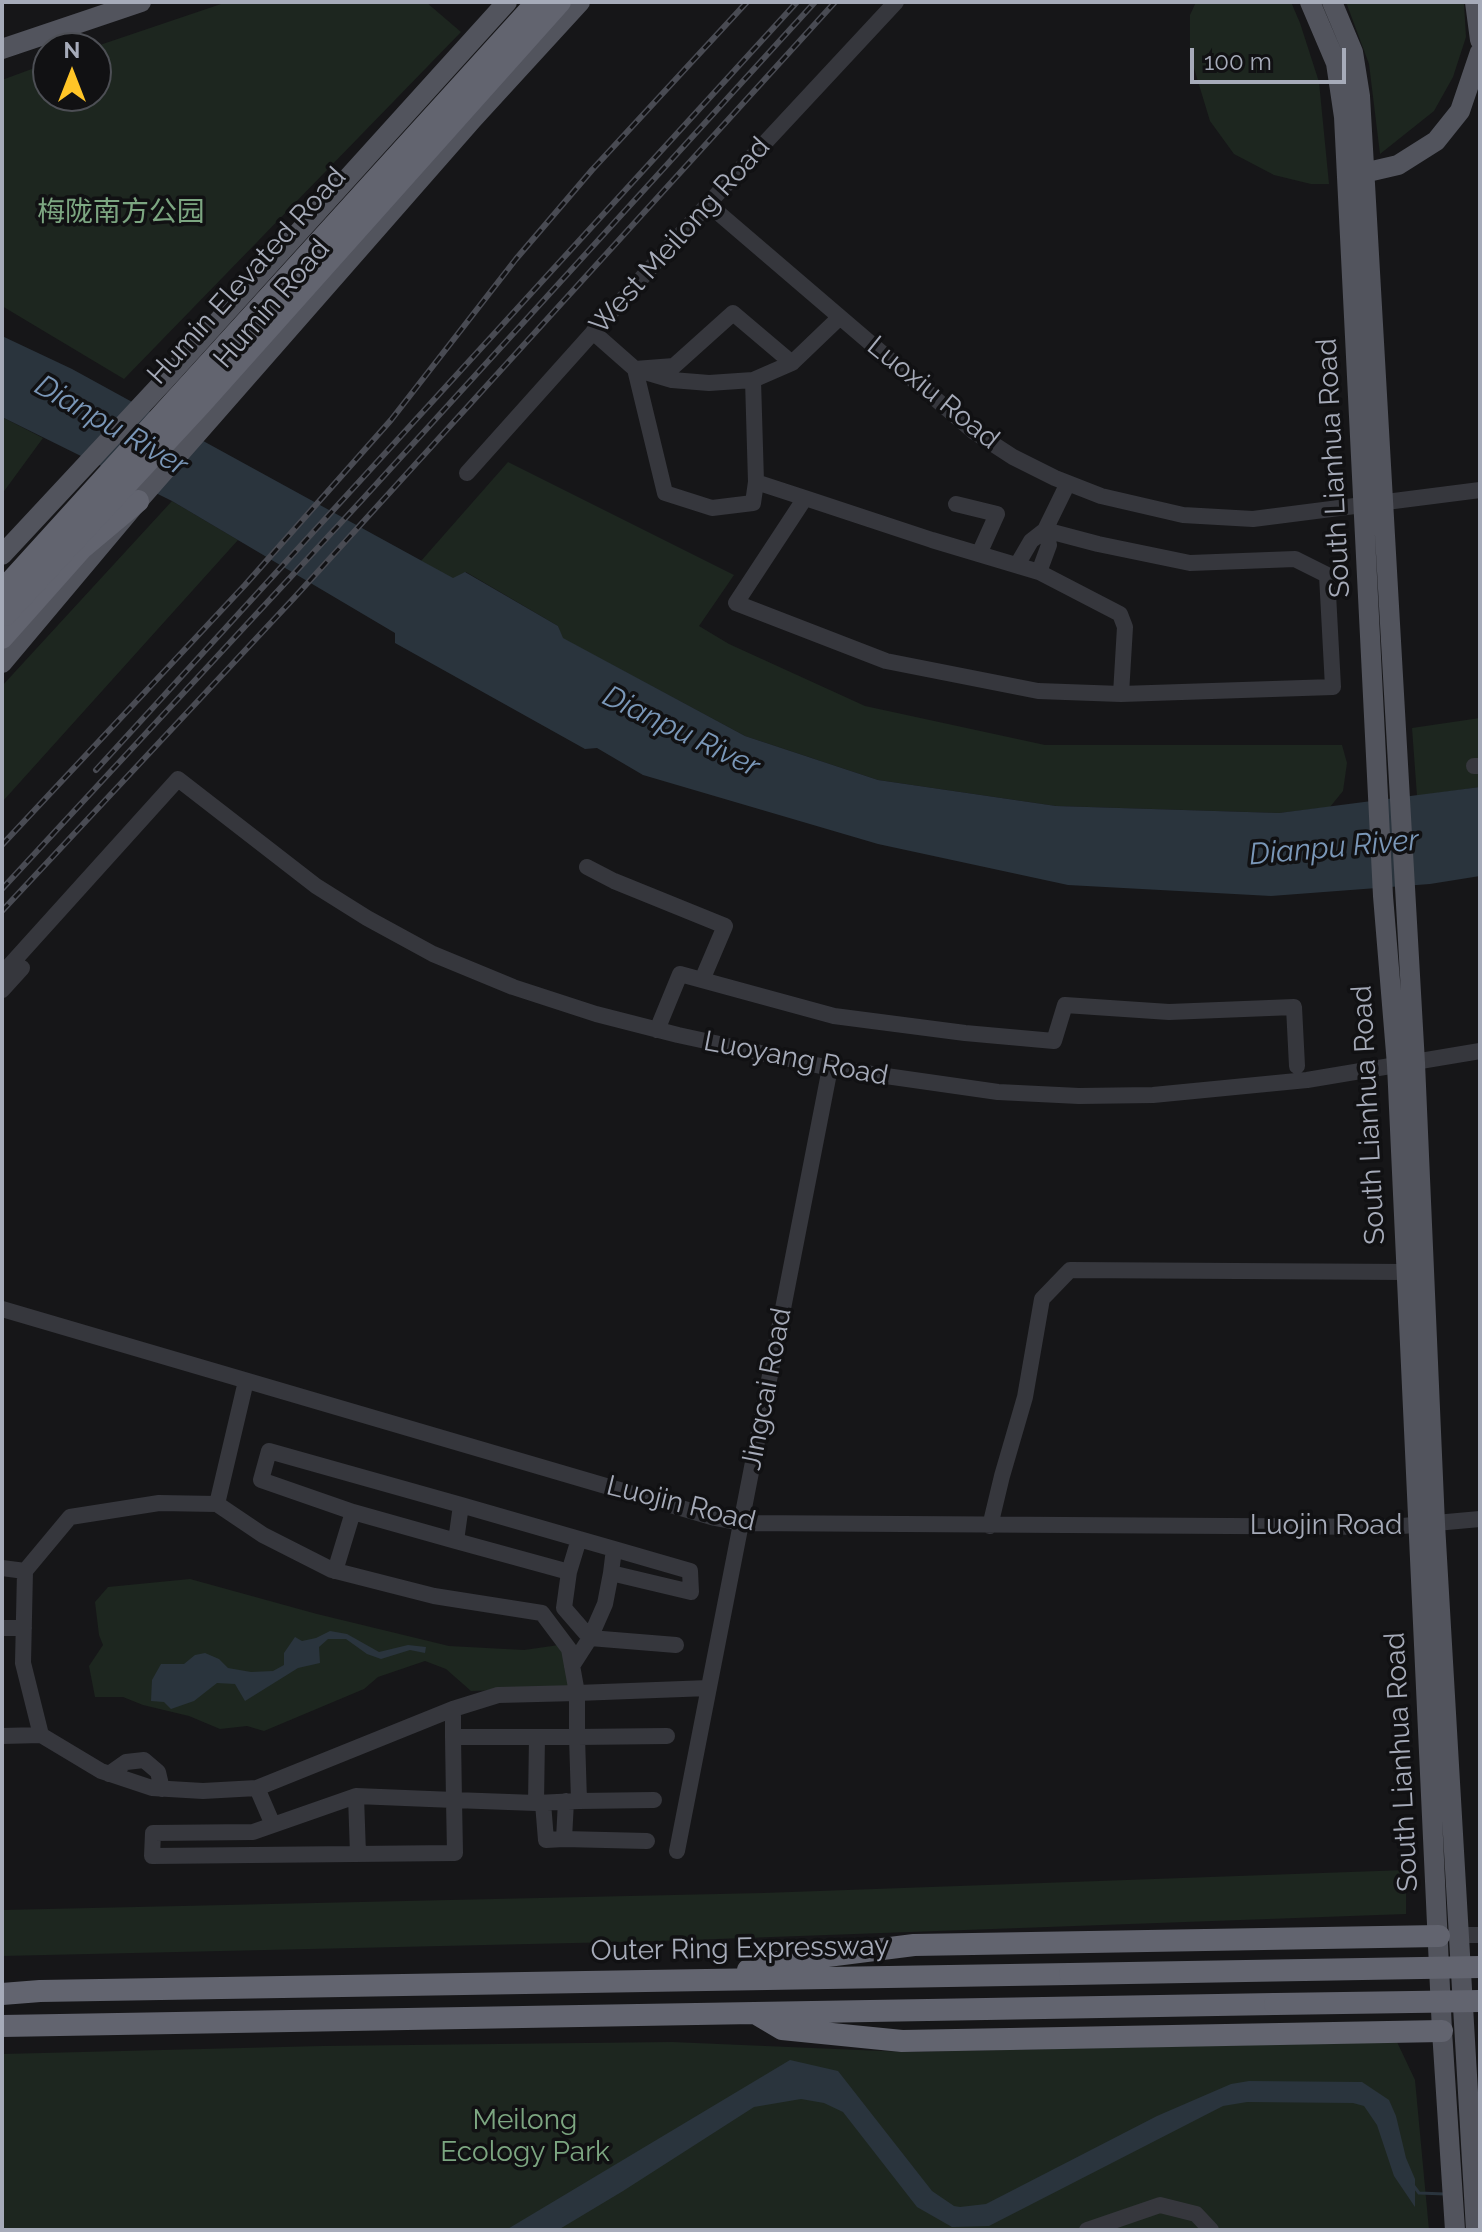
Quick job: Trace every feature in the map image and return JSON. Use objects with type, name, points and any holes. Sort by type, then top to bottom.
[{"type":"highway","name":"Humin Elevated Road","points":[[2,591],[537,2]]},
{"type":"highway","name":"Humin Elevated Road","points":[[3,617],[201,404],[560,2]]},
{"type":"highway","name":"Humin Road","points":[[2,638],[82,548],[138,501]]},
{"type":"highway","points":[[733,1979],[756,1965],[914,1945],[1449,1936]]},
{"type":"highway","name":"Outer Ring Expressway","points":[[2,1994],[1480,1967]]},
{"type":"highway","points":[[2,1979],[20,1980],[40,1991]]},
{"type":"highway","points":[[2,2026],[1480,2001]]},
{"type":"highway","points":[[754,2013],[782,2029],[902,2041],[1462,2029]]},
{"type":"main road","points":[[2,49],[141,2]]},
{"type":"main road","name":"Humin Road","points":[[138,501],[472,120],[580,2]]},
{"type":"main road","name":"South Lianhua Road","points":[[1310,2],[1336,63],[1356,175]]},
{"type":"main road","name":"South Lianhua Road","points":[[1332,2],[1353,52],[1360,96],[1356,175],[1373,505],[1383,896],[1406,1064],[1426,1525],[1449,1936],[1462,2029],[1465,2224]]},
{"type":"main road","points":[[1475,2],[1480,40]]},
{"type":"main road","points":[[497,5],[544,43]]},
{"type":"main road","name":"Humin Road","points":[[2,555],[165,380],[497,5]]},
{"type":"main road","points":[[1356,175],[1398,165],[1436,141],[1460,111],[1480,52]]},
{"type":"main road","points":[[2,663],[138,501]]},
{"type":"main road","name":"South Lianhua Road","points":[[1373,505],[1406,895],[1406,1272],[1426,1525]]},
{"type":"street","points":[[708,204],[727,172],[885,2]]},
{"type":"street","name":"West Meilong Road","points":[[467,473],[708,204],[896,2]]},
{"type":"street","name":"Luoxiu Road","points":[[708,204],[973,431],[1013,457],[1068,483],[1143,508],[1220,519],[1284,517],[1480,490]]},
{"type":"street","points":[[635,369],[674,366],[733,313],[792,363]]},
{"type":"street","points":[[593,332],[635,369],[672,380],[709,383],[753,380],[792,363],[840,317]]},
{"type":"street","points":[[635,369],[665,493],[712,508],[753,503],[756,482],[753,380]]},
{"type":"street","points":[[756,482],[1039,572],[1120,614],[1125,627],[1121,694]]},
{"type":"street","points":[[1017,565],[1031,541],[1045,530],[1068,483]]},
{"type":"street","points":[[805,498],[736,603],[886,661],[1038,691],[1121,694],[1333,687],[1327,575],[1295,559],[1190,563],[1045,530]]},
{"type":"street","points":[[956,504],[997,514],[979,554]]},
{"type":"street","points":[[1039,572],[1049,545],[1045,530]]},
{"type":"street","name":"Luoyang Road","points":[[64,912],[182,782],[316,886],[433,954],[513,987],[596,1014],[830,1068],[998,1092],[1079,1096],[1153,1095],[1236,1088],[1480,1051]]},
{"type":"street","points":[[587,867],[725,926],[702,980]]},
{"type":"street","points":[[2,974],[64,912]]},
{"type":"street","points":[[2,990],[64,912]]},
{"type":"street","points":[[657,1030],[680,974],[834,1016],[1054,1041],[1065,1005],[1169,1012],[1294,1007],[1297,1066]]},
{"type":"street","name":"Jingcai Road","points":[[677,1851],[830,1068]]},
{"type":"street","points":[[990,1526],[1025,1397],[1042,1299],[1070,1270],[1406,1272]]},
{"type":"street","name":"Luojin Road","points":[[2,1309],[715,1518],[741,1523],[1426,1525],[1480,1519]]},
{"type":"street","points":[[217,1504],[246,1381]]},
{"type":"street","points":[[569,1572],[353,1512],[261,1480],[269,1451],[690,1571],[691,1592],[611,1573]]},
{"type":"street","points":[[41,1735],[23,1663],[25,1571],[70,1517],[159,1503],[217,1504],[263,1535],[335,1571],[434,1596],[542,1613],[569,1649],[577,1693],[572,1801],[564,1839]]},
{"type":"street","points":[[456,1541],[461,1505]]},
{"type":"street","points":[[335,1571],[353,1512]]},
{"type":"street","points":[[579,1539],[569,1572],[564,1608],[590,1638],[676,1645]]},
{"type":"street","points":[[572,1666],[590,1638],[605,1604],[614,1549]]},
{"type":"street","points":[[2,1568],[25,1571]]},
{"type":"street","points":[[2,1628],[24,1628]]},
{"type":"street","points":[[2,1736],[41,1735],[109,1774],[152,1788],[203,1791],[257,1788],[453,1709],[498,1695],[709,1688]]},
{"type":"street","points":[[453,1709],[453,1737],[454,1800],[455,1853],[152,1856],[153,1833],[253,1832],[356,1796],[454,1800],[540,1803],[654,1800]]},
{"type":"street","points":[[453,1737],[667,1736]]},
{"type":"street","points":[[537,1737],[540,1803],[546,1840],[647,1841]]},
{"type":"street","points":[[109,1774],[126,1762],[144,1760],[158,1772],[162,1789]]},
{"type":"street","points":[[257,1788],[273,1825]]},
{"type":"street","points":[[356,1796],[358,1854]]},
{"type":"street","points":[[1449,1936],[1480,1935]]},
{"type":"street","points":[[1087,2230],[1160,2205],[1196,2214],[1211,2230]]},
{"type":"green space","name":"梅陇南方公园","points":[[227,2],[426,2],[461,32],[124,379],[2,306],[2,80],[32,69],[32,112],[112,112],[112,41]]},
{"type":"green space","points":[[1196,2],[1291,2],[1319,82],[1329,184],[1311,184],[1274,175],[1234,154],[1210,121],[1190,55],[1190,15]]},
{"type":"green space","points":[[1346,2],[1464,4],[1466,37],[1453,77],[1434,111],[1380,154],[1369,64]]},
{"type":"green space","points":[[2,417],[43,438],[2,494]]},
{"type":"green space","points":[[508,462],[734,575],[699,626],[729,644],[865,706],[1045,745],[1342,745],[1347,763],[1343,791],[1330,807],[1279,813],[1056,806],[878,780],[745,736],[562,638],[558,626],[466,572],[453,579],[421,561]]},
{"type":"green space","points":[[172,501],[238,540],[3,801],[2,686]]},
{"type":"green space","points":[[1480,718],[1480,787],[1417,796],[1412,728]]},
{"type":"green space","points":[[190,1579],[449,1646],[524,1650],[559,1645],[565,1655],[572,1688],[471,1691],[446,1669],[425,1661],[378,1677],[364,1689],[264,1731],[247,1726],[220,1729],[189,1716],[123,1697],[95,1697],[89,1666],[103,1645],[95,1602],[108,1587]]},
{"type":"green space","points":[[1406,1870],[1406,1914],[662,1941],[2,1956],[2,1910],[763,1893]]},
{"type":"green space","name":"Meilong Ecology Park","points":[[672,2042],[906,2052],[1397,2042],[1415,2080],[1429,2230],[2,2230],[2,2054]]},
{"type":"water","name":"Dianpu River","points":[[2,336],[72,369],[453,578],[465,572],[558,626],[563,638],[745,736],[878,780],[1056,806],[1279,813],[1480,787],[1480,876],[1430,884],[1271,896],[1068,885],[878,844],[643,775],[597,748],[585,749],[395,643],[395,633],[172,501],[2,417]]},
{"type":"water","points":[[330,1631],[347,1634],[379,1652],[408,1645],[426,1647],[425,1653],[410,1650],[381,1659],[367,1654],[346,1639],[328,1639],[319,1647],[320,1663],[298,1668],[245,1701],[235,1684],[217,1683],[194,1701],[171,1709],[164,1702],[151,1701],[152,1680],[161,1664],[184,1664],[195,1655],[205,1653],[219,1659],[228,1668],[251,1672],[273,1671],[284,1665],[284,1653],[295,1637],[302,1641]]},
{"type":"water","points":[[790,2060],[838,2071],[932,2191],[960,2207],[986,2204],[1157,2116],[1231,2084],[1249,2081],[1362,2082],[1389,2100],[1396,2116],[1406,2158],[1415,2179],[1415,2207],[1394,2176],[1377,2125],[1364,2106],[1353,2103],[1247,2102],[1223,2106],[989,2226],[952,2227],[917,2207],[843,2112],[824,2103],[801,2099],[754,2107],[558,2230],[506,2230]]},
{"type":"waterway","points":[[1413,2185],[1419,2193],[1445,2194]]},
{"type":"railway","points":[[2,845],[245,585],[391,420],[516,259],[592,170],[747,2]]},
{"type":"railway","points":[[96,770],[797,2]]},
{"type":"railway","points":[[2,889],[361,501],[815,2]]},
{"type":"railway","points":[[2,911],[294,598],[835,2]]}]
